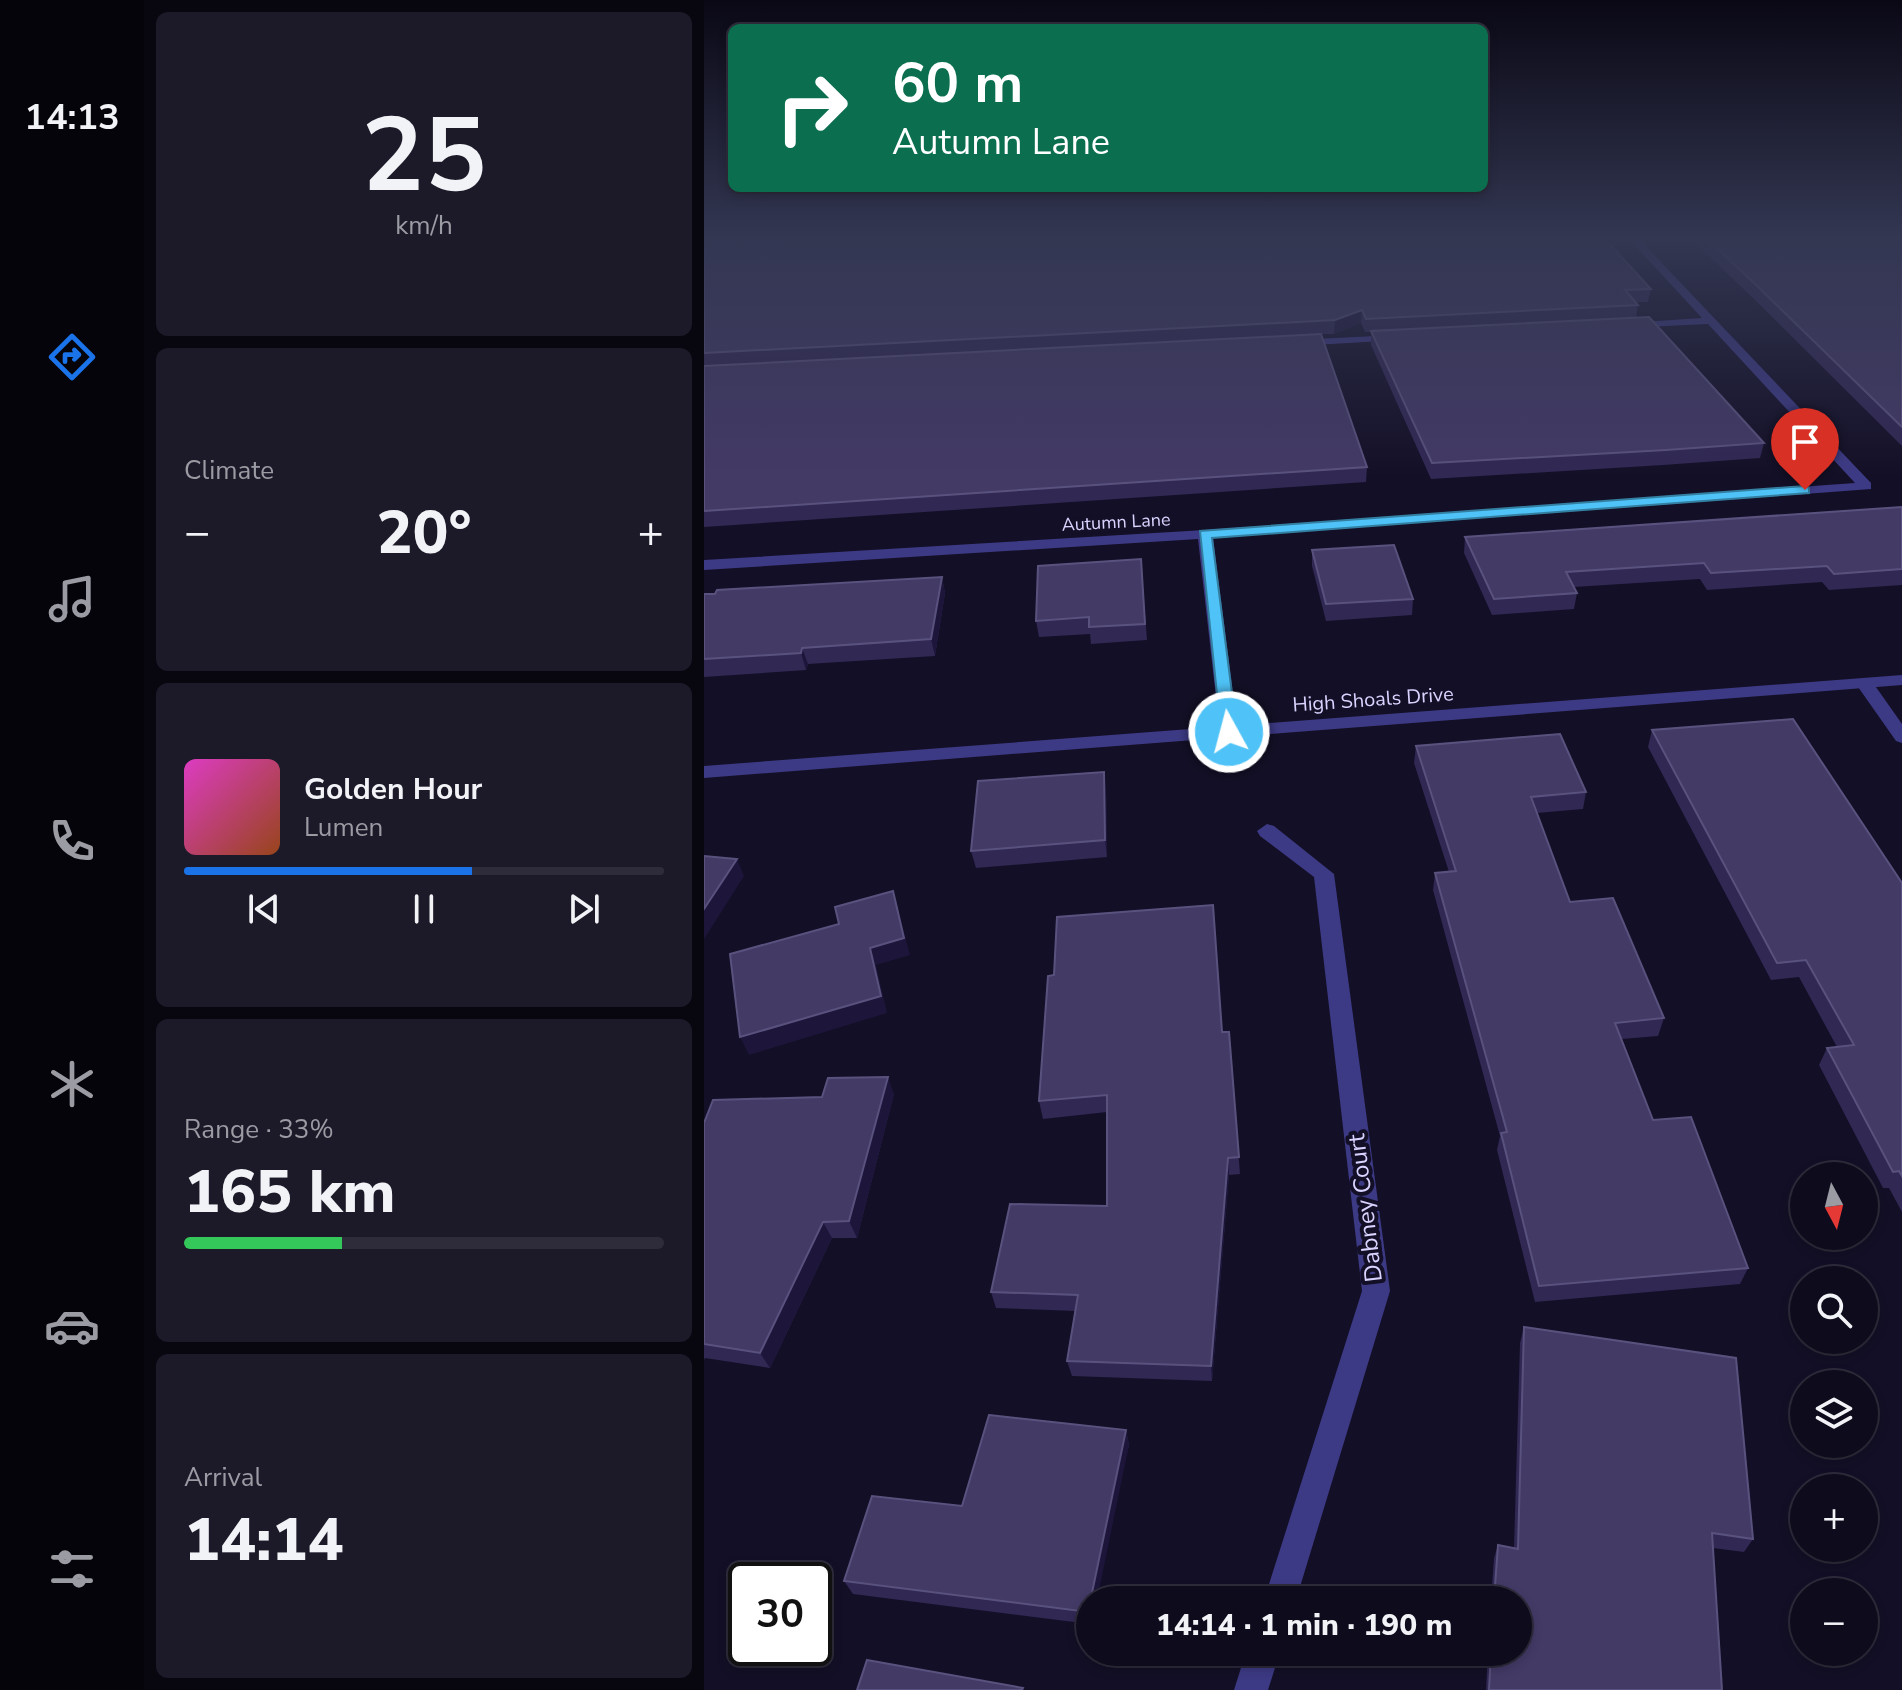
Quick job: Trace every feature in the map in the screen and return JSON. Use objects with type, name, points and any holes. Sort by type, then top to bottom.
[{"type":"street","points":[[1617,326],[1711,321]]},
{"type":"street","name":"Autumn Lane","points":[[704,565],[1205,534],[1866,486],[1711,321]]},
{"type":"street","points":[[1286,343],[1412,337]]},
{"type":"street","points":[[1205,534],[1229,732]]},
{"type":"street","name":"High Shoals Drive","points":[[704,772],[1902,680]]},
{"type":"street","points":[[1865,684],[1902,737]]},
{"type":"street","name":"Dabney Court","points":[[1267,831],[1324,874],[1376,1291],[1284,1586]]},
{"type":"street","points":[[1251,1690],[1259,1666]]},
{"type":"building","points":[[704,319],[1338,319],[1335,320],[704,353]]},
{"type":"building","points":[[1651,319],[1764,443],[1432,463],[1371,331]]},
{"type":"building","points":[[1791,319],[1902,319],[1902,427]]},
{"type":"building","points":[[1321,334],[1367,467],[704,511],[704,366]]},
{"type":"building","points":[[1902,507],[1902,569],[1834,574],[1827,566],[1711,573],[1704,563],[1566,572],[1577,593],[1494,599],[1465,537]]},
{"type":"building","points":[[1394,545],[1413,599],[1326,604],[1312,550]]},
{"type":"building","points":[[1141,559],[1145,624],[1089,627],[1089,617],[1036,621],[1038,566]]},
{"type":"building","points":[[942,577],[931,639],[802,648],[801,653],[704,659],[704,594],[715,594],[717,590]]},
{"type":"building","points":[[1793,719],[1902,883],[1902,1176],[1899,1171],[1893,1172],[1827,1048],[1854,1045],[1806,960],[1777,963],[1652,730]]},
{"type":"building","points":[[1560,734],[1586,792],[1531,797],[1570,902],[1613,898],[1664,1018],[1615,1023],[1653,1120],[1691,1117],[1748,1268],[1539,1286],[1501,1133],[1507,1132],[1435,873],[1456,871],[1416,746]]},
{"type":"building","points":[[1104,772],[1105,840],[971,851],[978,781]]},
{"type":"building","points":[[704,856],[737,859],[704,909]]},
{"type":"building","points":[[893,891],[904,938],[870,948],[881,996],[740,1037],[730,954],[839,924],[835,907]]},
{"type":"building","points":[[1213,905],[1222,1032],[1229,1032],[1239,1157],[1228,1158],[1211,1366],[1067,1361],[1078,1295],[991,1292],[1010,1204],[1107,1206],[1107,1095],[1039,1101],[1048,976],[1054,975],[1057,917]]},
{"type":"building","points":[[888,1077],[849,1221],[823,1222],[760,1353],[704,1344],[704,1123],[713,1100],[822,1097],[828,1078]]},
{"type":"building","points":[[1524,1327],[1736,1358],[1753,1539],[1712,1533],[1722,1690],[1489,1690],[1490,1666],[1532,1666],[1532,1586],[1495,1586],[1498,1545],[1518,1549]]},
{"type":"building","points":[[989,1415],[1126,1430],[1093,1586],[1076,1586],[1076,1610],[844,1581],[872,1496],[962,1506]]},
{"type":"building","points":[[867,1660],[1023,1688],[857,1690]]},
{"type":"route","points":[[1229,732],[1205,534],[1805,490]]}]
